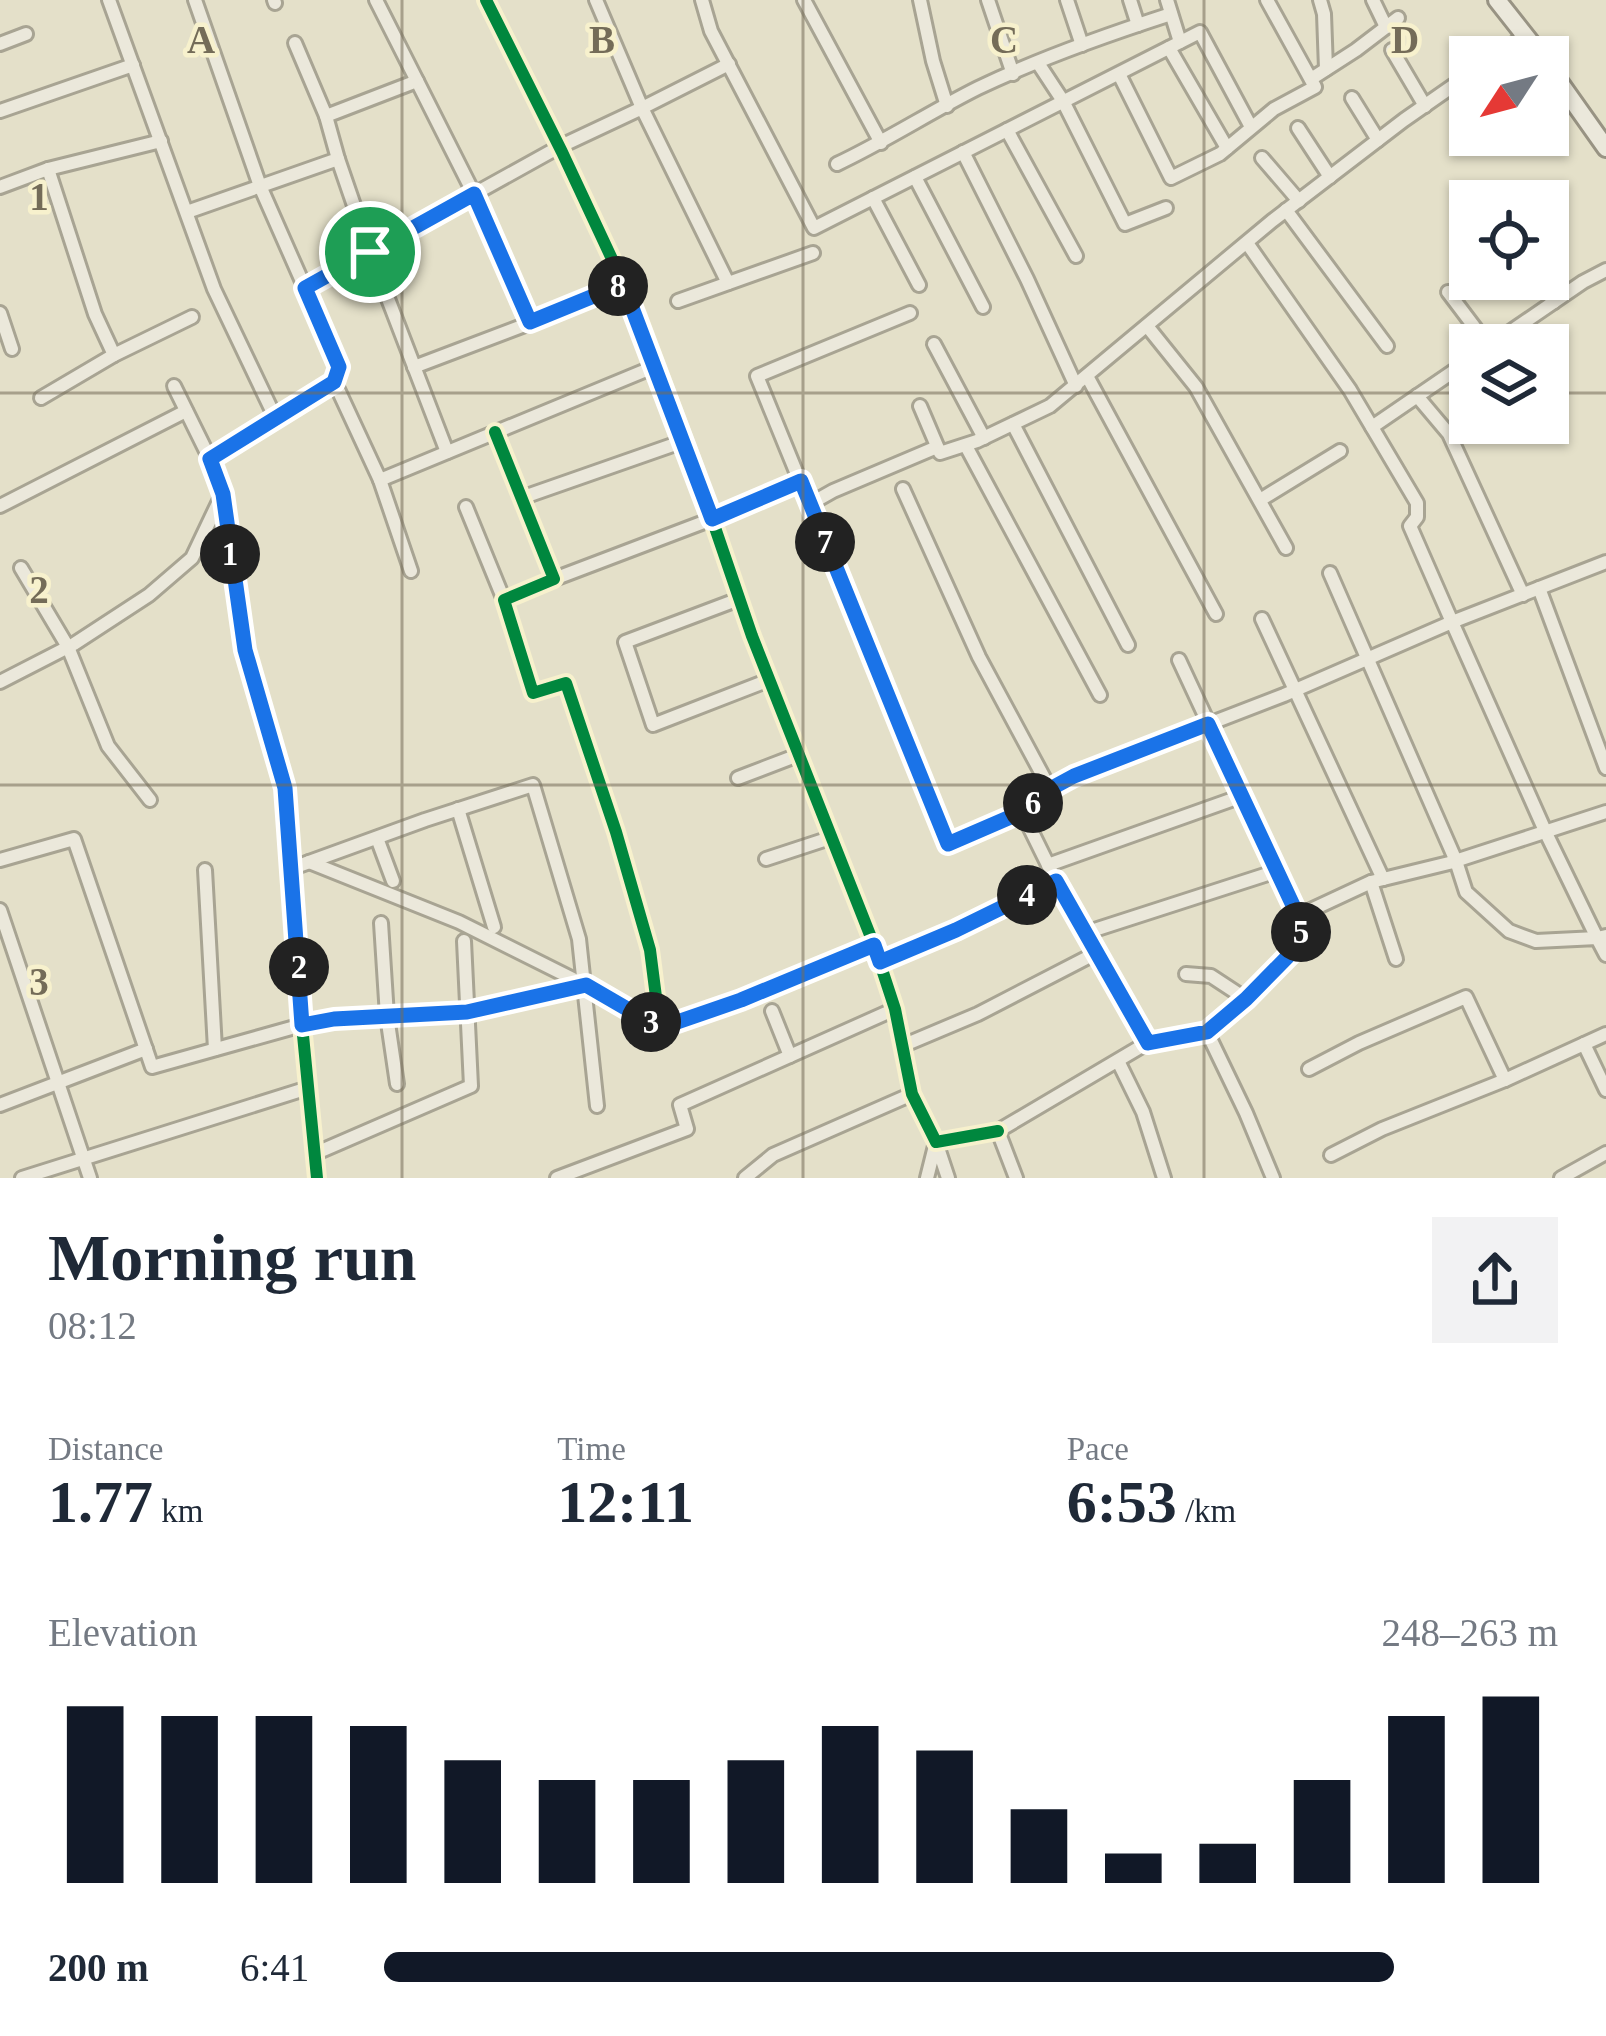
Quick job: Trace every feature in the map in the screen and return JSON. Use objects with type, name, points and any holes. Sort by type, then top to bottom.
[{"type":"main road","points":[[1497,0],[1526,35]]},
{"type":"main road","points":[[1569,95],[1606,148]]},
{"type":"street","points":[[109,0],[214,289],[274,417]]},
{"type":"street","points":[[195,0],[260,186],[339,367],[334,382],[210,459]]},
{"type":"street","points":[[376,0],[474,194],[530,322]]},
{"type":"street","points":[[486,0],[623,284],[656,365],[769,680],[874,945],[895,1009],[912,1094],[948,1178]]},
{"type":"street","points":[[596,0],[642,108],[728,283]]},
{"type":"street","points":[[702,0],[711,31],[814,228],[1200,32],[1251,128]]},
{"type":"street","points":[[805,0],[881,143]]},
{"type":"street","points":[[920,0],[947,106]]},
{"type":"street","points":[[988,0],[1013,74]]},
{"type":"street","points":[[1067,0],[1082,45]]},
{"type":"street","points":[[1130,0],[1138,25]]},
{"type":"street","points":[[1118,74],[1171,178],[1227,148],[1274,109],[1316,87],[1267,0]]},
{"type":"street","points":[[1320,0],[1326,69]]},
{"type":"street","points":[[1311,79],[1392,22],[1373,0]]},
{"type":"street","points":[[837,164],[978,88],[1138,25],[1169,7],[1175,45],[1227,148]]},
{"type":"street","points":[[0,44],[26,34]]},
{"type":"street","points":[[296,43],[447,452]]},
{"type":"street","points":[[1392,50],[1424,106]]},
{"type":"street","points":[[305,288],[559,147],[729,64]]},
{"type":"street","points":[[1038,64],[1063,101],[1125,224],[1166,208]]},
{"type":"street","points":[[0,112],[133,65]]},
{"type":"street","points":[[326,116],[417,81]]},
{"type":"street","points":[[920,406],[940,453],[967,446],[1050,406],[1292,206],[1449,89]]},
{"type":"street","points":[[1352,98],[1378,140]]},
{"type":"street","points":[[1298,128],[1330,177]]},
{"type":"street","points":[[1007,130],[1076,256]]},
{"type":"street","points":[[0,187],[48,169],[160,141]]},
{"type":"street","points":[[963,152],[1081,381],[1216,614]]},
{"type":"street","points":[[1262,158],[1387,346]]},
{"type":"street","points":[[187,212],[338,159]]},
{"type":"street","points":[[48,169],[95,314],[114,355]]},
{"type":"street","points":[[915,177],[983,308]]},
{"type":"street","points":[[873,198],[919,285]]},
{"type":"street","points":[[1246,243],[1350,390],[1417,503],[1417,517],[1410,526],[1546,833],[1602,937],[1606,955]]},
{"type":"street","points":[[679,301],[813,253]]},
{"type":"street","points":[[1521,324],[1606,271]]},
{"type":"street","points":[[414,367],[623,284]]},
{"type":"street","points":[[1448,292],[1473,324]]},
{"type":"street","points":[[0,313],[12,349]]},
{"type":"street","points":[[910,313],[757,376],[948,844],[1022,812],[1074,776],[1606,562]]},
{"type":"street","points":[[41,398],[191,317]]},
{"type":"street","points":[[1147,326],[1196,386],[1286,548]]},
{"type":"street","points":[[934,344],[985,438]]},
{"type":"street","points":[[380,480],[656,365]]},
{"type":"street","points":[[1372,428],[1449,374]]},
{"type":"street","points":[[334,382],[380,480],[411,571]]},
{"type":"street","points":[[174,386],[223,494],[245,650],[285,788],[317,1178]]},
{"type":"street","points":[[1417,396],[1449,434],[1523,595]]},
{"type":"street","points":[[0,506],[186,411]]},
{"type":"street","points":[[1013,424],[1128,645]]},
{"type":"street","points":[[495,432],[554,579]]},
{"type":"street","points":[[521,499],[684,441]]},
{"type":"street","points":[[967,446],[1100,695]]},
{"type":"street","points":[[810,504],[937,447]]},
{"type":"street","points":[[1260,500],[1340,452]]},
{"type":"street","points":[[504,600],[801,481]]},
{"type":"street","points":[[903,489],[979,657],[1050,789]]},
{"type":"street","points":[[0,682],[68,647],[149,595],[192,558],[223,494]]},
{"type":"street","points":[[466,507],[504,600],[532,693],[566,682],[650,950],[660,1028]]},
{"type":"street","points":[[21,568],[68,647],[108,746],[150,800]]},
{"type":"street","points":[[1330,573],[1466,892],[1509,931],[1536,941],[1602,937]]},
{"type":"street","points":[[1539,588],[1606,768]]},
{"type":"street","points":[[740,599],[625,642],[653,725],[769,680]]},
{"type":"street","points":[[1262,619],[1377,881],[1396,959]]},
{"type":"street","points":[[936,1142],[998,1131],[1148,1043],[1207,1032],[1303,941],[1298,916],[1179,660]]},
{"type":"street","points":[[738,778],[798,755]]},
{"type":"street","points":[[290,869],[533,785],[579,939],[597,1106]]},
{"type":"street","points":[[1048,865],[1242,796]]},
{"type":"street","points":[[458,809],[494,927]]},
{"type":"street","points":[[1022,812],[1148,1043]]},
{"type":"street","points":[[1298,916],[1377,881],[1456,861],[1606,812]]},
{"type":"street","points":[[377,838],[393,881]]},
{"type":"street","points":[[766,859],[830,838]]},
{"type":"street","points":[[0,860],[74,839],[152,1067],[302,1025],[467,1012],[586,985]]},
{"type":"street","points":[[309,862],[459,922],[660,1028],[874,945]]},
{"type":"street","points":[[205,870],[215,1049]]},
{"type":"street","points":[[1085,933],[1277,871]]},
{"type":"street","points":[[880,962],[1056,881]]},
{"type":"street","points":[[0,910],[90,1178]]},
{"type":"street","points":[[381,923],[397,1084]]},
{"type":"street","points":[[314,1154],[471,1086],[464,941]]},
{"type":"street","points":[[902,1046],[977,1014],[1096,952]]},
{"type":"street","points":[[1186,974],[1211,976],[1246,999]]},
{"type":"street","points":[[1309,1069],[1466,997],[1504,1080]]},
{"type":"street","points":[[557,1178],[687,1129],[680,1106],[895,1009]]},
{"type":"street","points":[[772,1012],[790,1056]]},
{"type":"street","points":[[1207,1032],[1273,1178]]},
{"type":"street","points":[[1331,1155],[1606,1034]]},
{"type":"street","points":[[1584,1044],[1606,1090]]},
{"type":"street","points":[[0,1105],[146,1049]]},
{"type":"street","points":[[1118,1060],[1143,1112],[1163,1178]]},
{"type":"street","points":[[22,1178],[308,1088]]},
{"type":"street","points":[[745,1178],[773,1155],[912,1094]]},
{"type":"street","points":[[998,1131],[1016,1178]]},
{"type":"street","points":[[927,1178],[936,1142]]},
{"type":"street","points":[[1561,1178],[1606,1153]]},
{"type":"cycle path","points":[[486,0],[633,304],[752,636],[874,945],[895,1009],[912,1094],[936,1142],[998,1131]]},
{"type":"cycle path","points":[[317,1178],[302,1025],[467,1011],[586,985],[660,1028],[650,950],[566,683],[533,693],[504,600],[554,579],[495,432]]},
{"type":"route","points":[[474,194],[530,322],[623,284],[712,519],[801,481],[948,844],[1022,812],[1074,776],[1208,724],[1298,916],[1303,941],[1207,1032],[1148,1043],[1056,881],[880,962],[874,945],[660,1028],[586,985],[467,1012],[302,1025],[285,788],[245,650],[223,494],[210,459],[334,382],[339,367],[305,288],[370,252],[474,194]]}]
